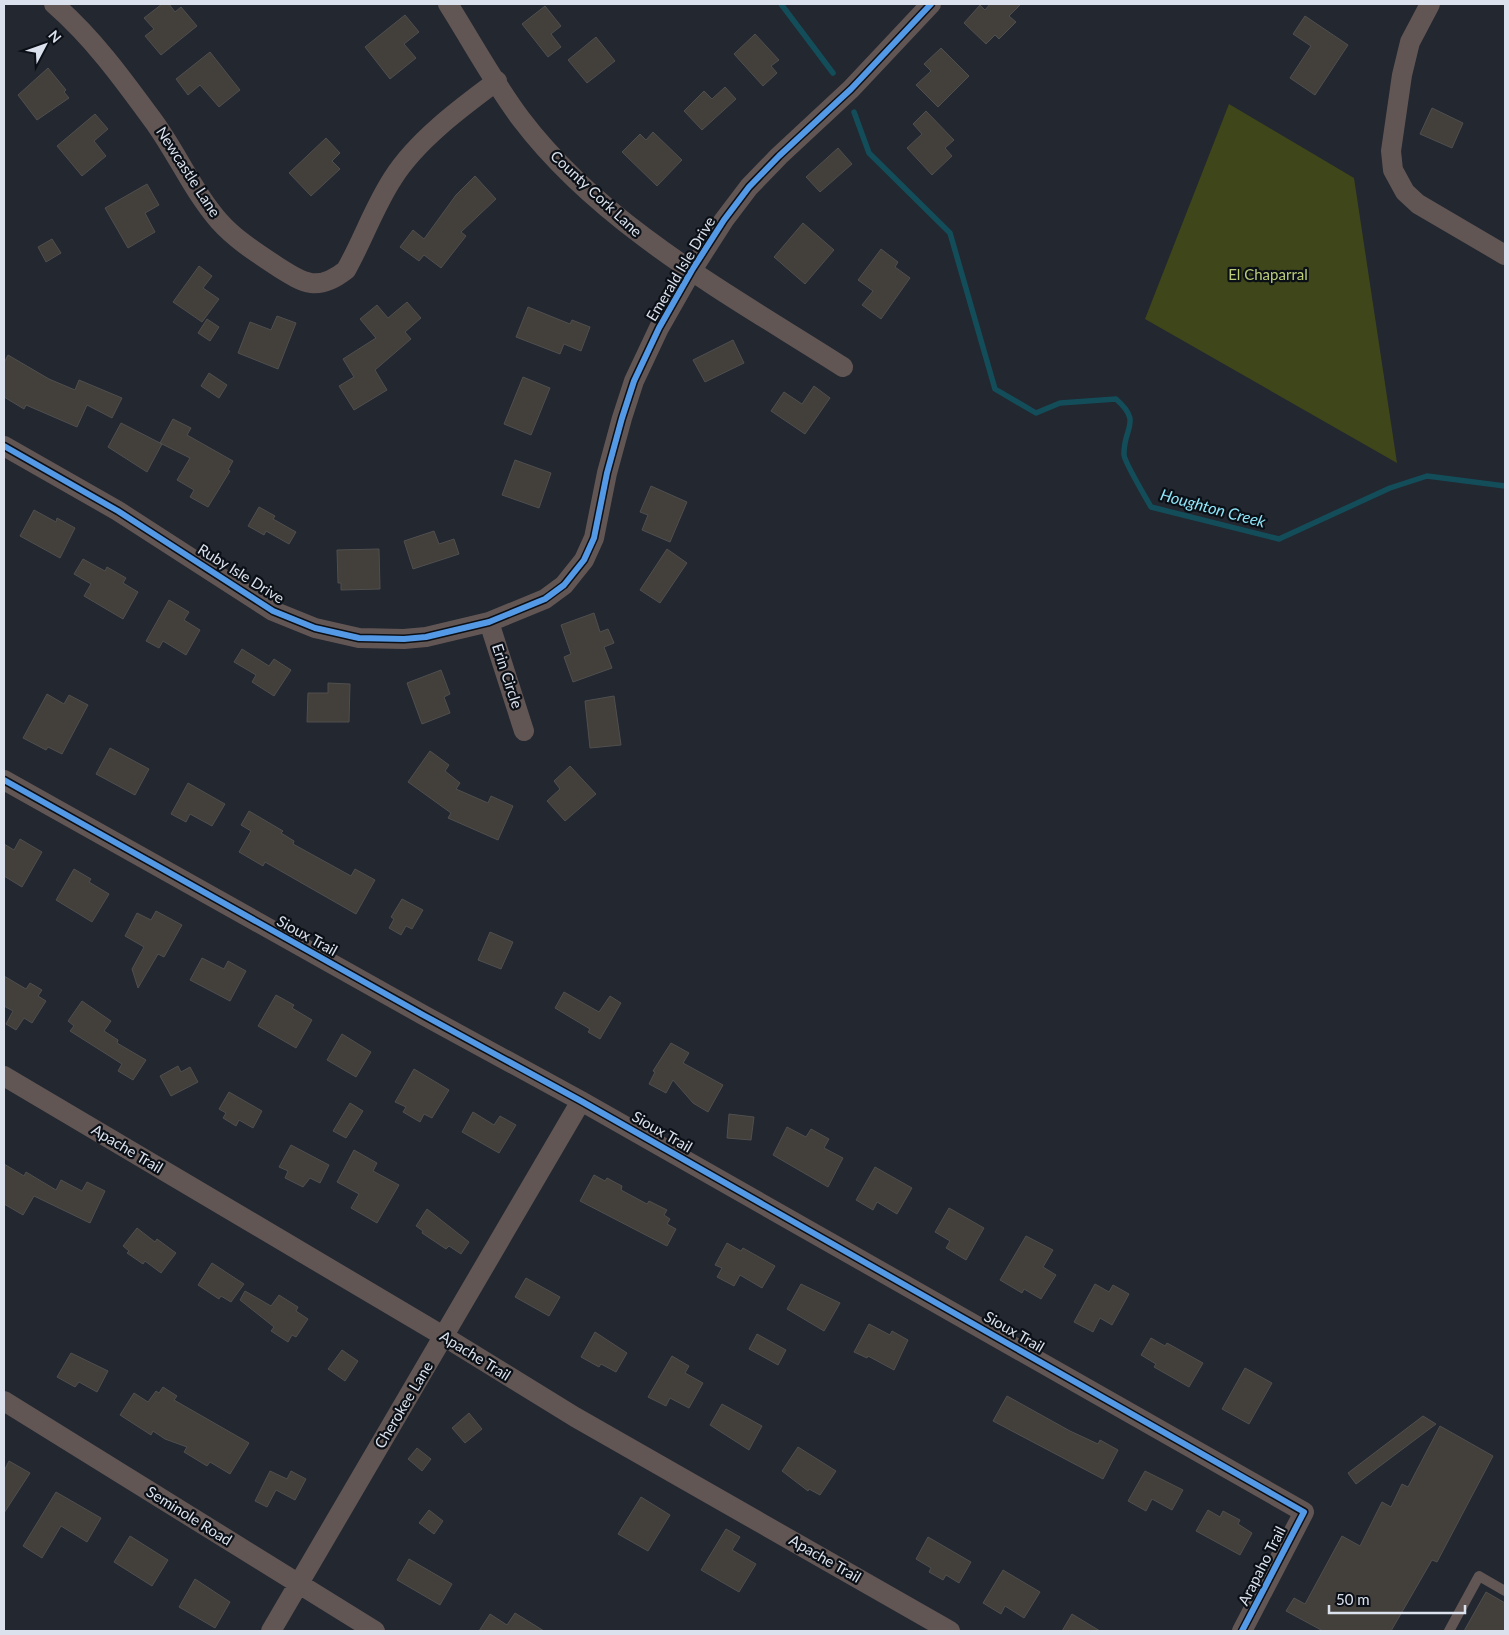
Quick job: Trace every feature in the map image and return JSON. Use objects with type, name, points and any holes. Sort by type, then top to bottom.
[{"type":"street","name":"Newcastle Lane","points":[[54,4],[92,40],[110,62],[163,134],[218,220],[248,248],[302,282],[321,284],[334,279],[346,270],[393,177],[438,128],[497,82]]},
{"type":"street","name":"County Cork Lane","points":[[448,4],[522,119],[566,168],[614,214],[649,242],[844,367]]},
{"type":"street","name":"Emerald Isle Drive","points":[[489,622],[545,599],[564,585],[584,560],[594,538],[607,474],[634,382],[659,328],[692,270],[724,220],[749,187],[779,156],[851,89],[931,4]]},
{"type":"street","points":[[1430,4],[1410,42],[1402,75],[1391,151],[1393,170],[1405,192],[1418,204],[1505,254]]},
{"type":"street","name":"Ruby Isle Drive","points":[[4,446],[118,511],[254,599],[294,620],[337,634],[381,640],[426,637],[489,622]]},
{"type":"street","name":"Erin Circle","points":[[489,622],[524,730]]},
{"type":"street","name":"Sioux Trail","points":[[4,780],[425,1016],[582,1101],[1304,1512]]},
{"type":"street","name":"Apache Trail","points":[[4,1076],[445,1337],[575,1417],[950,1631]]},
{"type":"street","name":"Cherokee Lane","points":[[270,1631],[445,1337],[582,1101]]},
{"type":"street","name":"Seminole Road","points":[[4,1402],[375,1631]]},
{"type":"street","name":"Arapaho Trail","points":[[1242,1631],[1304,1512]]},
{"type":"lane","points":[[1449,1631],[1480,1576],[1505,1591]]},
{"type":"green space","name":"El Chaparral","points":[[1229,104],[1354,178],[1397,463],[1145,319]]},
{"type":"building","points":[[162,4],[169,4],[175,12],[181,7],[197,26],[161,55],[145,36],[154,29],[144,18]]},
{"type":"building","points":[[990,4],[1021,4],[1009,16],[1016,22],[999,39],[995,35],[986,44],[964,23],[980,5],[985,10]]},
{"type":"building","points":[[545,6],[561,26],[551,34],[561,47],[548,57],[522,24]]},
{"type":"building","points":[[405,15],[419,32],[404,44],[416,58],[390,79],[365,47]]},
{"type":"building","points":[[1305,16],[1348,45],[1315,95],[1290,78],[1311,46],[1293,34]]},
{"type":"building","points":[[755,34],[779,60],[771,66],[777,73],[763,86],[734,54]]},
{"type":"building","points":[[596,37],[615,61],[587,83],[568,60]]},
{"type":"building","points":[[941,48],[969,76],[938,107],[916,85],[931,71],[924,64]]},
{"type":"building","points":[[210,52],[240,90],[219,107],[200,85],[188,95],[176,79]]},
{"type":"building","points":[[48,68],[66,90],[64,92],[69,98],[37,120],[18,95]]},
{"type":"building","points":[[725,87],[736,99],[702,130],[684,111],[704,91],[712,99]]},
{"type":"building","points":[[1432,108],[1463,123],[1452,148],[1420,134]]},
{"type":"building","points":[[926,111],[954,140],[945,148],[952,156],[932,175],[907,148],[922,134],[913,124]]},
{"type":"building","points":[[95,114],[108,129],[94,141],[106,156],[82,176],[57,146]]},
{"type":"building","points":[[653,132],[682,160],[657,186],[622,152],[640,134],[646,140]]},
{"type":"building","points":[[326,138],[340,153],[332,161],[340,169],[311,196],[289,173]]},
{"type":"building","points":[[838,148],[852,164],[820,192],[806,177]]},
{"type":"building","points":[[475,176],[496,199],[461,232],[466,236],[441,268],[424,255],[419,261],[400,247],[413,230],[424,239],[456,195]]},
{"type":"building","points":[[147,184],[159,205],[145,213],[155,232],[128,248],[105,208]]},
{"type":"building","points":[[803,223],[834,250],[805,284],[774,257]]},
{"type":"building","points":[[52,239],[61,253],[46,262],[38,247]]},
{"type":"building","points":[[881,249],[898,262],[895,267],[910,278],[881,319],[862,305],[873,291],[858,280]]},
{"type":"building","points":[[199,266],[212,276],[203,288],[219,299],[202,322],[173,302]]},
{"type":"building","points":[[407,302],[421,318],[405,332],[411,339],[375,370],[387,390],[354,410],[339,386],[354,377],[343,359],[376,338],[360,319],[377,305],[388,318]]},
{"type":"building","points":[[528,307],[570,324],[572,320],[590,327],[581,351],[564,344],[560,354],[516,337]]},
{"type":"building","points":[[277,316],[296,323],[278,369],[238,353],[250,322],[271,330]]},
{"type":"building","points":[[207,319],[219,327],[210,341],[198,333]]},
{"type":"building","points":[[733,340],[744,363],[705,382],[693,360]]},
{"type":"building","points":[[8,355],[49,379],[75,390],[79,380],[122,398],[112,418],[87,405],[77,427],[26,405],[24,409],[4,397],[4,363]]},
{"type":"building","points":[[209,373],[227,385],[219,398],[201,386]]},
{"type":"building","points":[[523,377],[550,388],[531,435],[504,424]]},
{"type":"building","points":[[814,386],[830,398],[805,434],[771,411],[784,392],[802,404]]},
{"type":"building","points":[[173,419],[191,428],[187,435],[233,461],[228,470],[230,471],[208,507],[190,497],[194,490],[177,480],[190,458],[160,443]]},
{"type":"building","points":[[121,423],[162,444],[147,472],[108,447]]},
{"type":"building","points":[[515,460],[551,473],[539,508],[502,495]]},
{"type":"building","points":[[651,486],[687,502],[670,542],[642,530],[648,515],[640,512]]},
{"type":"building","points":[[259,507],[275,516],[273,519],[296,532],[289,544],[266,531],[264,535],[248,526]]},
{"type":"building","points":[[34,510],[56,522],[57,518],[75,528],[60,558],[20,536]]},
{"type":"building","points":[[434,531],[439,544],[454,539],[459,554],[413,569],[404,541]]},
{"type":"building","points":[[379,549],[380,589],[341,590],[341,583],[338,583],[337,550]]},
{"type":"building","points":[[667,549],[687,563],[660,603],[640,590]]},
{"type":"building","points":[[83,559],[105,571],[107,567],[126,578],[123,583],[138,592],[123,619],[84,596],[91,584],[74,574]]},
{"type":"building","points":[[169,600],[189,612],[184,620],[200,630],[186,655],[163,641],[159,648],[146,641]]},
{"type":"building","points":[[594,613],[600,632],[608,629],[614,643],[604,647],[612,668],[573,682],[564,657],[571,654],[561,625]]},
{"type":"building","points":[[242,649],[269,666],[274,659],[291,670],[274,696],[252,682],[256,675],[234,662]]},
{"type":"building","points":[[441,670],[450,694],[444,697],[450,713],[422,724],[407,683]]},
{"type":"building","points":[[328,683],[350,684],[349,722],[307,722],[308,693],[328,693]]},
{"type":"building","points":[[47,694],[64,704],[69,695],[88,705],[62,754],[48,747],[46,750],[23,738]]},
{"type":"building","points":[[614,696],[621,745],[590,748],[585,701]]},
{"type":"building","points":[[110,748],[149,769],[135,795],[96,774]]},
{"type":"building","points":[[430,751],[449,765],[445,771],[460,783],[456,789],[488,803],[491,796],[513,806],[498,840],[448,818],[451,813],[408,782]]},
{"type":"building","points":[[570,766],[596,794],[565,821],[547,801],[560,789],[554,781]]},
{"type":"building","points":[[188,783],[225,804],[212,826],[190,814],[186,822],[171,814]]},
{"type":"building","points":[[249,811],[283,831],[281,833],[294,841],[293,844],[351,876],[355,869],[375,880],[356,914],[265,862],[263,866],[239,852],[251,831],[241,825]]},
{"type":"building","points":[[20,839],[42,852],[22,887],[4,876],[4,844],[14,850]]},
{"type":"building","points":[[74,869],[91,879],[89,882],[109,894],[92,922],[56,900]]},
{"type":"building","points":[[402,899],[423,910],[412,929],[406,926],[401,935],[389,928],[394,919],[391,917]]},
{"type":"building","points":[[156,911],[182,925],[164,957],[158,954],[138,988],[132,969],[144,947],[125,936],[137,913],[151,920]]},
{"type":"building","points":[[490,932],[513,942],[501,969],[478,960]]},
{"type":"building","points":[[202,958],[224,969],[228,961],[246,971],[230,1001],[190,980]]},
{"type":"building","points":[[4,976],[26,989],[30,983],[42,990],[38,996],[46,1001],[32,1023],[24,1018],[16,1030],[6,1024],[13,1011],[4,1006]]},
{"type":"building","points":[[564,992],[599,1012],[610,996],[621,1003],[600,1039],[588,1032],[590,1029],[555,1008]]},
{"type":"building","points":[[276,995],[294,1005],[292,1008],[312,1020],[296,1048],[258,1026]]},
{"type":"building","points":[[82,1001],[111,1021],[104,1031],[118,1040],[117,1043],[146,1060],[133,1080],[118,1071],[122,1064],[70,1031],[74,1026],[68,1021]]},
{"type":"building","points":[[342,1034],[371,1052],[356,1077],[327,1060]]},
{"type":"building","points":[[671,1043],[689,1053],[683,1063],[723,1085],[708,1112],[693,1103],[673,1080],[666,1093],[649,1084],[655,1072],[653,1071]]},
{"type":"building","points":[[178,1066],[181,1072],[190,1067],[198,1082],[171,1096],[160,1076]]},
{"type":"building","points":[[414,1069],[449,1090],[432,1118],[424,1114],[420,1122],[403,1112],[406,1107],[395,1102]]},
{"type":"building","points":[[229,1092],[262,1111],[253,1128],[239,1120],[236,1126],[223,1118],[226,1113],[219,1109]]},
{"type":"building","points":[[350,1103],[363,1111],[346,1138],[333,1131]]},
{"type":"building","points":[[473,1112],[494,1125],[500,1116],[516,1125],[499,1153],[462,1132]]},
{"type":"building","points":[[729,1114],[754,1117],[751,1140],[727,1138]]},
{"type":"building","points":[[787,1127],[806,1137],[811,1129],[829,1139],[824,1148],[843,1158],[828,1187],[773,1155]]},
{"type":"building","points":[[291,1145],[329,1165],[320,1183],[310,1178],[303,1187],[285,1178],[288,1171],[279,1167]]},
{"type":"building","points":[[354,1150],[377,1163],[373,1171],[399,1185],[377,1223],[351,1208],[359,1194],[337,1182]]},
{"type":"building","points":[[4,1164],[24,1176],[26,1172],[56,1190],[61,1180],[82,1191],[87,1182],[105,1191],[90,1223],[34,1196],[23,1215],[4,1204]]},
{"type":"building","points":[[875,1167],[912,1188],[897,1214],[877,1202],[873,1210],[856,1200]]},
{"type":"building","points":[[594,1175],[605,1181],[607,1178],[622,1186],[621,1190],[647,1204],[649,1201],[667,1210],[664,1215],[670,1219],[667,1224],[676,1229],[667,1246],[580,1201]]},
{"type":"building","points":[[949,1208],[984,1228],[966,1260],[946,1248],[950,1241],[935,1232]]},
{"type":"building","points":[[427,1209],[469,1242],[461,1254],[449,1246],[446,1249],[422,1233],[423,1231],[416,1226]]},
{"type":"building","points":[[137,1228],[155,1242],[157,1239],[176,1253],[161,1273],[145,1261],[143,1264],[127,1253],[129,1251],[123,1246]]},
{"type":"building","points":[[1026,1236],[1053,1250],[1043,1267],[1056,1275],[1041,1299],[1024,1289],[1022,1293],[1000,1280]]},
{"type":"building","points":[[727,1243],[741,1251],[743,1248],[775,1266],[762,1288],[740,1275],[734,1286],[717,1277],[722,1268],[715,1265]]},
{"type":"building","points":[[212,1263],[244,1284],[231,1302],[221,1296],[219,1299],[198,1285]]},
{"type":"building","points":[[526,1278],[560,1297],[549,1316],[515,1297]]},
{"type":"building","points":[[801,1284],[840,1303],[824,1331],[787,1309]]},
{"type":"building","points":[[1095,1284],[1109,1292],[1113,1285],[1129,1294],[1112,1325],[1100,1318],[1093,1332],[1074,1322]]},
{"type":"building","points":[[245,1291],[271,1306],[279,1295],[298,1307],[296,1311],[308,1319],[296,1337],[292,1335],[288,1342],[271,1331],[274,1327],[240,1300]]},
{"type":"building","points":[[869,1324],[890,1335],[892,1331],[908,1340],[894,1370],[868,1356],[867,1358],[854,1352]]},
{"type":"building","points":[[595,1332],[627,1353],[616,1372],[601,1364],[599,1367],[581,1357]]},
{"type":"building","points":[[757,1334],[786,1350],[778,1365],[749,1349]]},
{"type":"building","points":[[1151,1338],[1165,1346],[1167,1343],[1203,1363],[1189,1387],[1154,1367],[1156,1364],[1141,1355]]},
{"type":"building","points":[[342,1350],[358,1361],[345,1381],[328,1369]]},
{"type":"building","points":[[71,1353],[108,1371],[97,1392],[79,1382],[75,1387],[57,1377]]},
{"type":"building","points":[[672,1356],[689,1366],[685,1373],[703,1383],[689,1408],[670,1398],[666,1406],[648,1397]]},
{"type":"building","points":[[1245,1368],[1272,1383],[1249,1424],[1222,1409]]},
{"type":"building","points":[[163,1387],[177,1396],[174,1400],[249,1443],[230,1474],[210,1462],[207,1466],[184,1452],[187,1447],[165,1439],[153,1431],[151,1435],[120,1415],[134,1393],[148,1402],[156,1391],[159,1393]]},
{"type":"building","points":[[1007,1396],[1070,1431],[1098,1444],[1100,1440],[1118,1450],[1103,1479],[993,1421]]},
{"type":"building","points":[[722,1404],[762,1426],[749,1450],[710,1425]]},
{"type":"building","points":[[469,1413],[482,1429],[465,1443],[452,1428]]},
{"type":"building","points":[[1423,1416],[1436,1424],[1356,1484],[1348,1473]]},
{"type":"building","points":[[1440,1426],[1493,1456],[1437,1562],[1432,1560],[1391,1631],[1323,1631],[1286,1611],[1294,1598],[1305,1604],[1342,1536],[1360,1546],[1382,1502],[1391,1507],[1402,1484],[1408,1487]]},
{"type":"building","points":[[798,1447],[836,1471],[820,1495],[809,1489],[808,1491],[782,1471]]},
{"type":"building","points":[[417,1448],[431,1459],[422,1471],[408,1459]]},
{"type":"building","points":[[9,1461],[30,1473],[4,1513],[4,1471]]},
{"type":"building","points":[[270,1471],[287,1479],[291,1471],[306,1479],[295,1500],[276,1490],[267,1507],[255,1501]]},
{"type":"building","points":[[1145,1471],[1183,1490],[1172,1510],[1152,1499],[1146,1511],[1128,1501]]},
{"type":"building","points":[[56,1492],[101,1518],[87,1542],[61,1526],[42,1558],[23,1546]]},
{"type":"building","points":[[641,1497],[670,1515],[648,1551],[618,1534]]},
{"type":"building","points":[[429,1510],[443,1521],[434,1534],[419,1523]]},
{"type":"building","points":[[1208,1510],[1220,1517],[1223,1511],[1240,1520],[1238,1524],[1252,1533],[1240,1555],[1196,1531]]},
{"type":"building","points":[[726,1529],[740,1537],[732,1550],[756,1564],[739,1592],[701,1570]]},
{"type":"building","points":[[130,1536],[168,1560],[152,1586],[114,1562]]},
{"type":"building","points":[[928,1537],[971,1562],[959,1583],[946,1575],[943,1580],[929,1572],[931,1568],[916,1559]]},
{"type":"building","points":[[409,1559],[452,1584],[440,1605],[397,1580]]},
{"type":"building","points":[[1003,1570],[1040,1592],[1024,1618],[1005,1606],[1001,1614],[983,1603]]},
{"type":"building","points":[[195,1579],[230,1602],[215,1628],[179,1607]]},
{"type":"building","points":[[1486,1592],[1505,1603],[1505,1631],[1464,1631]]},
{"type":"building","points":[[515,1613],[544,1631],[479,1631],[490,1614],[507,1625]]},
{"type":"building","points":[[1072,1614],[1100,1631],[1062,1631]]},
{"type":"waterway","points":[[781,4],[833,73]]},
{"type":"waterway","name":"Houghton Creek","points":[[854,112],[869,153],[950,233],[995,389],[1036,413],[1060,403],[1116,399],[1124,407],[1130,420],[1124,446],[1125,459],[1151,507],[1279,539],[1390,488],[1427,476],[1505,486]]},
{"type":"cycle path","points":[[4,446],[118,511],[273,611],[315,628],[359,638],[404,639],[426,637],[489,622],[545,599],[564,585],[584,560],[594,538],[607,473],[634,381],[659,328],[692,270],[724,220],[749,187],[779,156],[851,89],[931,4]]},
{"type":"cycle path","points":[[4,780],[425,1016],[581,1101],[1304,1512],[1242,1631]]}]
